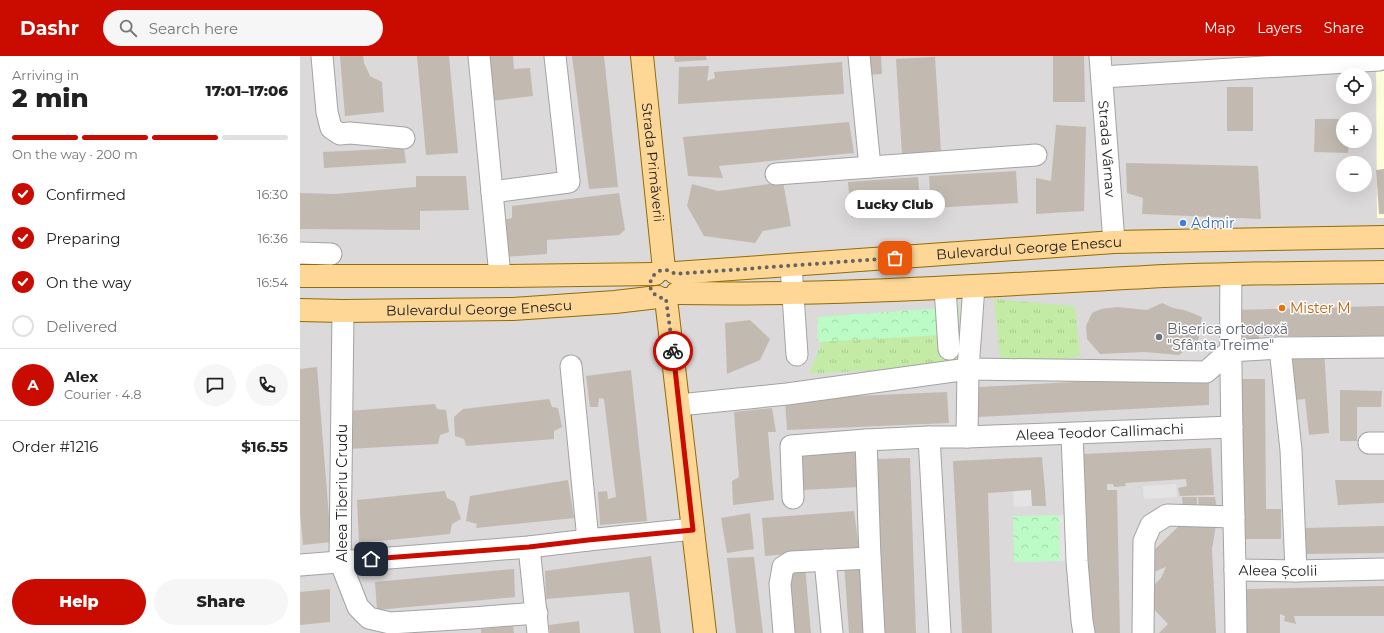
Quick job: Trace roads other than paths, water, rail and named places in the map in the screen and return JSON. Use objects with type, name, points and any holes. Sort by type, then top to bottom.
[{"type":"main road","name":"Strada Primăverii","points":[[642,56],[705,633]]},
{"type":"main road","name":"Bulevardul George Enescu","points":[[300,310],[343,311],[513,309],[615,302],[666,284],[790,265],[1114,242],[1384,237]]},
{"type":"main road","name":"Bulevardul George Enescu","points":[[300,276],[500,276],[666,284],[740,294],[793,292],[820,293],[946,288],[1231,274],[1384,272]]},
{"type":"street","points":[[322,56],[327,112],[331,128],[340,134],[350,133],[404,138]]},
{"type":"street","points":[[479,56],[500,276]]},
{"type":"street","points":[[492,192],[569,182],[555,56]]},
{"type":"street","points":[[859,56],[870,167]]},
{"type":"street","name":"Strada Vârnav","points":[[1100,56],[1114,242]]},
{"type":"street","points":[[1102,77],[1379,60]]},
{"type":"street","points":[[776,174],[1036,155]]},
{"type":"street","points":[[300,253],[331,254]]},
{"type":"street","points":[[790,265],[797,355]]},
{"type":"street","points":[[1231,274],[1230,351],[1235,570]]},
{"type":"street","points":[[967,437],[968,369],[974,286]]},
{"type":"street","points":[[946,288],[949,349]]},
{"type":"street","name":"Aleea Tiberiu Crudu","points":[[343,311],[340,561],[358,607],[370,618],[390,623],[473,626],[537,623],[529,547]]},
{"type":"street","points":[[679,405],[787,394],[968,369],[1206,372],[1230,351],[1280,348],[1384,347]]},
{"type":"street","points":[[1280,348],[1291,450],[1296,571]]},
{"type":"street","points":[[571,366],[588,540]]},
{"type":"street","name":"Aleea Teodor Callimachi","points":[[793,498],[791,446],[929,437],[1072,434],[1232,427]]},
{"type":"street","points":[[1072,434],[1078,561],[1084,633]]},
{"type":"street","points":[[929,437],[940,633]]},
{"type":"street","points":[[866,440],[874,633]]},
{"type":"street","points":[[1143,633],[1144,540],[1151,525],[1167,515],[1234,517]]},
{"type":"street","points":[[300,565],[529,547],[693,530]]},
{"type":"street","points":[[784,633],[780,584],[783,567],[791,562],[870,558]]},
{"type":"street","points":[[825,560],[832,633]]},
{"type":"street","name":"Aleea Școlii","points":[[1236,633],[1235,570],[1296,571],[1384,569]]},
{"type":"place","name":"Admir","points":[[1183,223]]},
{"type":"place","name":"Lucky Club","points":[[895,258]]},
{"type":"place","name":"Mister M","points":[[1282,308]]},
{"type":"place","name":"Biserica ortodoxă \"Sfânta Treime\"","points":[[1159,337]]}]
